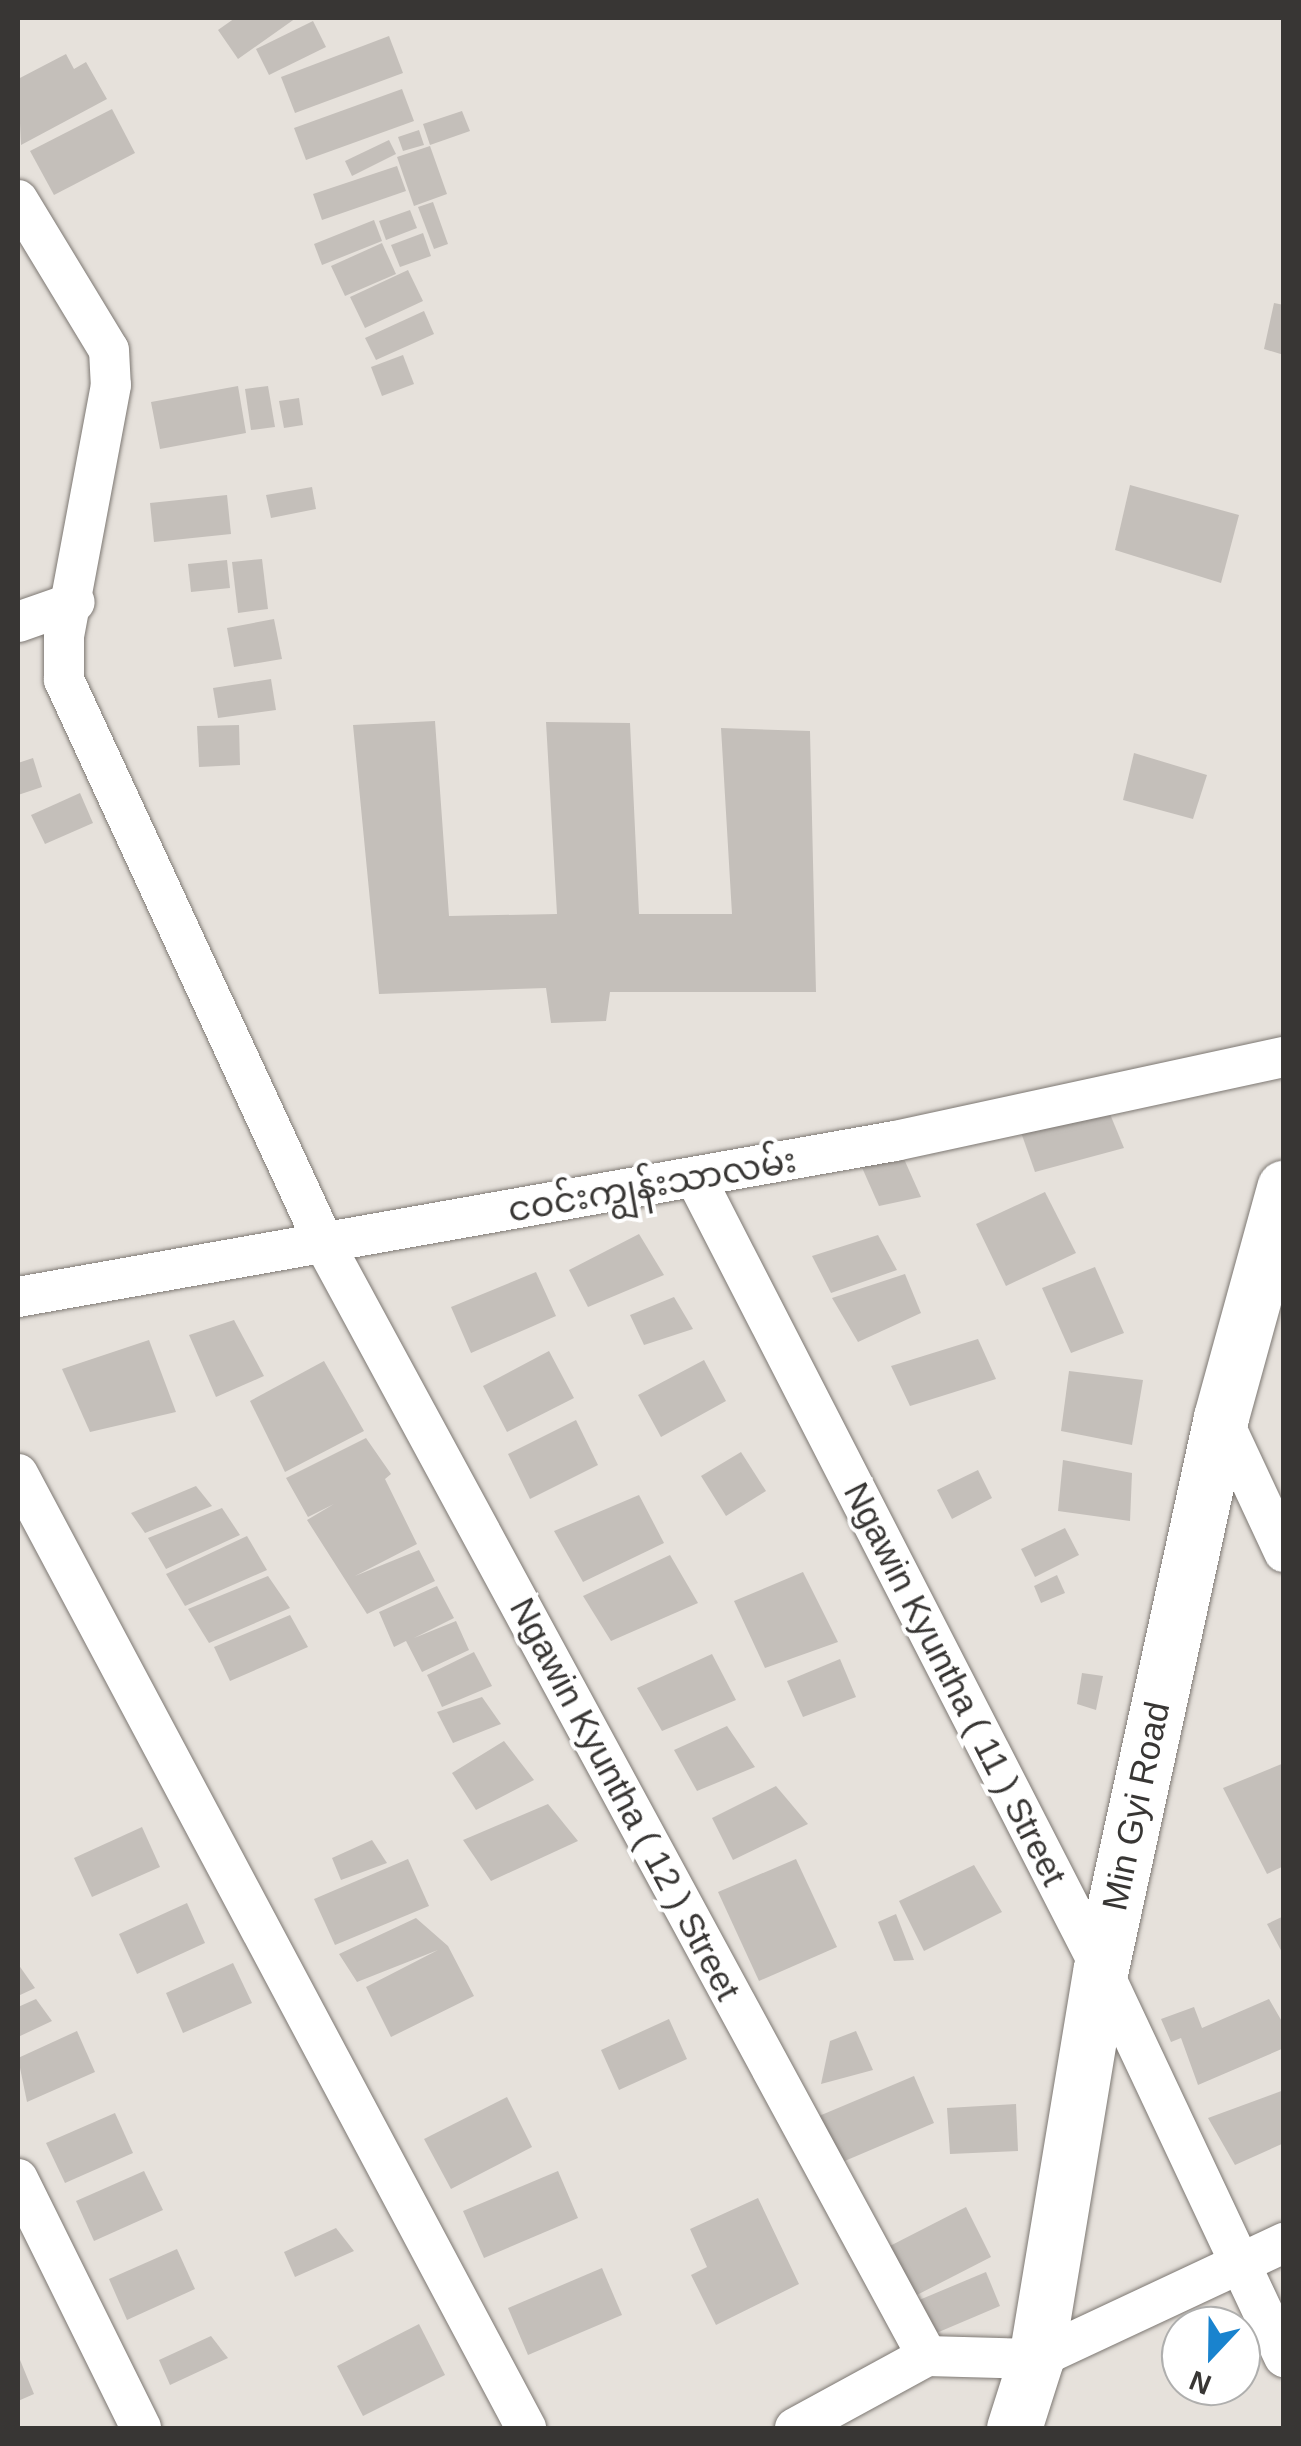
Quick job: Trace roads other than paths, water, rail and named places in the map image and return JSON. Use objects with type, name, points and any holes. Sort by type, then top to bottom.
[{"type":"main road","name":"Min Gyi Road","points":[[1014,2428],[1036,2358],[1101,1968],[1221,1416],[1284,1188]]},
{"type":"street","name":"Ngawin Kyuntha ( 12 ) Street","points":[[18,200],[109,350],[111,385],[64,680],[324,1242],[927,2356]]},
{"type":"street","points":[[18,622],[74,602]]},
{"type":"street","name":"ငဝင်းကျွန်းသာလမ်း","points":[[18,1297],[696,1177],[1284,1056]]},
{"type":"street","name":"Ngawin Kyuntha ( 11 ) Street","points":[[696,1177],[1101,1968],[1235,2266],[1284,2357]]},
{"type":"street","points":[[1221,1416],[1284,1552]]},
{"type":"street","points":[[18,1474],[526,2428]]},
{"type":"street","points":[[18,2179],[140,2428]]},
{"type":"street","points":[[795,2428],[927,2356],[1036,2358],[1284,2243]]}]
